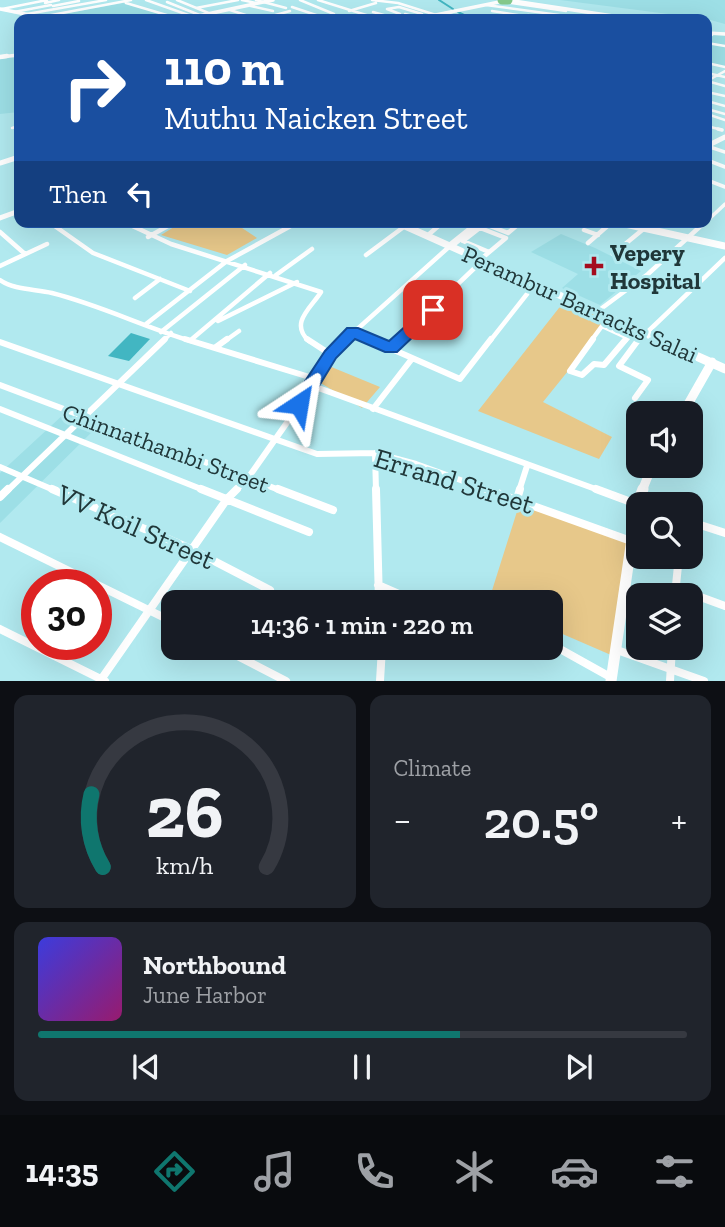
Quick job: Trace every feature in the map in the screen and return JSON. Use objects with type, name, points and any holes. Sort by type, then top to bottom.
[{"type":"main road","points":[[211,14],[272,0]]},
{"type":"main road","points":[[440,14],[504,0],[605,14]]},
{"type":"main road","points":[[1,9],[24,14]]},
{"type":"main road","points":[[1,9],[24,14]]},
{"type":"main road","name":"Perambur Barracks Salai","points":[[409,228],[725,369]]},
{"type":"main road","points":[[450,246],[475,228]]},
{"type":"main road","points":[[640,228],[725,246]]},
{"type":"main road","points":[[690,401],[712,362]]},
{"type":"main road","points":[[612,679],[629,569]]},
{"type":"street","points":[[8,11],[51,0]]},
{"type":"street","points":[[1,9],[59,0]]},
{"type":"street","points":[[14,12],[44,2],[68,0]]},
{"type":"street","points":[[32,14],[94,0]]},
{"type":"street","points":[[1,9],[29,1],[106,0]]},
{"type":"street","points":[[54,14],[118,0],[165,14]]},
{"type":"street","points":[[60,14],[131,0]]},
{"type":"street","points":[[146,0],[190,14]]},
{"type":"street","points":[[195,8],[228,0]]},
{"type":"street","points":[[195,8],[238,0]]},
{"type":"street","points":[[242,0],[257,2]]},
{"type":"street","points":[[294,0],[302,0],[315,8],[334,14]]},
{"type":"street","points":[[318,0],[360,14]]},
{"type":"street","points":[[372,0],[398,3],[433,14]]},
{"type":"street","points":[[82,1],[96,7]]},
{"type":"street","points":[[167,1],[193,14]]},
{"type":"street","points":[[155,2],[177,1],[211,14]]},
{"type":"street","points":[[177,1],[211,14]]},
{"type":"street","points":[[479,1],[547,14]]},
{"type":"street","points":[[21,13],[44,2],[69,12]]},
{"type":"street","points":[[265,2],[286,8]]},
{"type":"street","points":[[349,10],[379,2]]},
{"type":"street","points":[[489,4],[523,8]]},
{"type":"street","points":[[251,6],[273,11]]},
{"type":"street","points":[[522,14],[540,6],[555,14]]},
{"type":"street","points":[[413,12],[399,14],[387,9],[399,7],[421,14]]},
{"type":"street","points":[[301,11],[315,8]]},
{"type":"street","points":[[562,14],[572,8]]},
{"type":"street","points":[[276,14],[291,9],[311,14]]},
{"type":"street","points":[[391,9],[406,13]]},
{"type":"street","points":[[533,9],[552,14]]},
{"type":"street","points":[[230,10],[243,14]]},
{"type":"street","points":[[497,10],[507,14]]},
{"type":"street","points":[[373,12],[380,14]]},
{"type":"street","points":[[490,12],[500,14]]},
{"type":"street","points":[[712,78],[725,69]]},
{"type":"street","points":[[712,74],[725,77]]},
{"type":"street","points":[[58,228],[93,253],[190,291]]},
{"type":"street","points":[[134,228],[148,237],[273,274],[321,293],[302,316],[299,327],[304,338],[330,354]]},
{"type":"street","points":[[148,237],[163,228]]},
{"type":"street","points":[[146,324],[227,261],[286,228]]},
{"type":"street","points":[[366,255],[402,228]]},
{"type":"street","points":[[427,236],[436,228]]},
{"type":"street","points":[[477,228],[463,242],[489,253]]},
{"type":"street","points":[[391,348],[506,238],[488,228]]},
{"type":"street","points":[[493,228],[508,233],[514,228]]},
{"type":"street","points":[[588,243],[607,228]]},
{"type":"street","points":[[598,311],[648,274],[699,228]]},
{"type":"street","points":[[613,254],[644,229]]},
{"type":"street","points":[[584,230],[598,235]]},
{"type":"street","points":[[0,232],[25,254]]},
{"type":"street","points":[[0,266],[47,244]]},
{"type":"street","points":[[0,629],[102,680],[227,499],[248,478],[315,382],[330,354],[450,246]]},
{"type":"street","points":[[192,339],[273,274],[312,249]]},
{"type":"street","points":[[611,317],[570,371],[582,375],[594,364],[604,365],[628,338],[725,258]]},
{"type":"street","points":[[161,332],[245,265]]},
{"type":"street","points":[[135,298],[160,279]]},
{"type":"street","points":[[0,280],[7,285],[52,293],[133,318],[161,332],[216,347],[315,382],[373,409],[626,501]]},
{"type":"street","points":[[214,322],[226,319],[297,282]]},
{"type":"street","points":[[411,360],[460,379],[527,294]]},
{"type":"street","points":[[602,326],[628,338]]},
{"type":"street","points":[[635,398],[648,380],[619,366],[640,330]]},
{"type":"street","points":[[216,347],[239,331]]},
{"type":"street","points":[[352,332],[413,358],[411,360]]},
{"type":"street","points":[[0,497],[171,333]]},
{"type":"street","name":"Errand Street","points":[[0,342],[272,440],[317,454],[375,453],[517,499],[626,538]]},
{"type":"street","points":[[373,409],[411,360]]},
{"type":"street","name":"Chinnathambi Street","points":[[0,385],[333,510]]},
{"type":"street","points":[[0,409],[66,433],[309,532]]},
{"type":"street","points":[[375,453],[378,590]]},
{"type":"street","points":[[517,499],[527,466]]},
{"type":"street","name":"VV Koil Street","points":[[0,467],[191,549],[270,590]]},
{"type":"street","points":[[703,527],[725,533]]},
{"type":"street","points":[[0,537],[161,616]]},
{"type":"street","points":[[378,585],[389,590]]},
{"type":"street","points":[[703,599],[725,606]]},
{"type":"street","points":[[617,650],[704,681]]},
{"type":"street","points":[[563,651],[612,679]]},
{"type":"street","points":[[245,660],[286,681]]},
{"type":"street","points":[[380,681],[381,660]]},
{"type":"street","points":[[670,681],[671,660]]},
{"type":"shaded area","points":[[560,0],[725,0],[725,24],[712,20],[712,14],[668,14]]},
{"type":"shaded area","points":[[123,3],[163,14],[63,14]]},
{"type":"shaded area","points":[[712,34],[725,35],[725,67],[712,63]]},
{"type":"shaded area","points":[[14,57],[14,113],[0,114],[0,58]]},
{"type":"shaded area","points":[[172,228],[242,228],[257,238],[227,255],[161,235]]},
{"type":"shaded area","points":[[561,234],[641,271],[600,305],[562,288],[578,274],[531,252]]},
{"type":"shaded area","points":[[566,299],[610,319],[543,402],[612,437],[599,459],[478,411]]},
{"type":"shaded area","points":[[131,333],[150,339],[129,361],[108,356]]},
{"type":"shaded area","points":[[329,366],[380,387],[362,408],[319,382]]},
{"type":"shaded area","points":[[65,413],[99,425],[0,523],[0,473]]},
{"type":"shaded area","points":[[520,502],[626,540],[626,569],[611,655],[563,634],[563,590],[492,590]]},
{"type":"waterway","points":[[439,0],[453,9]]},
{"type":"waterway","points":[[458,12],[462,14]]},
{"type":"place","name":"Vepery Hospital","points":[[594,266]]},
{"type":"route","points":[[299,404],[330,354],[352,332],[391,348],[433,310]]}]
